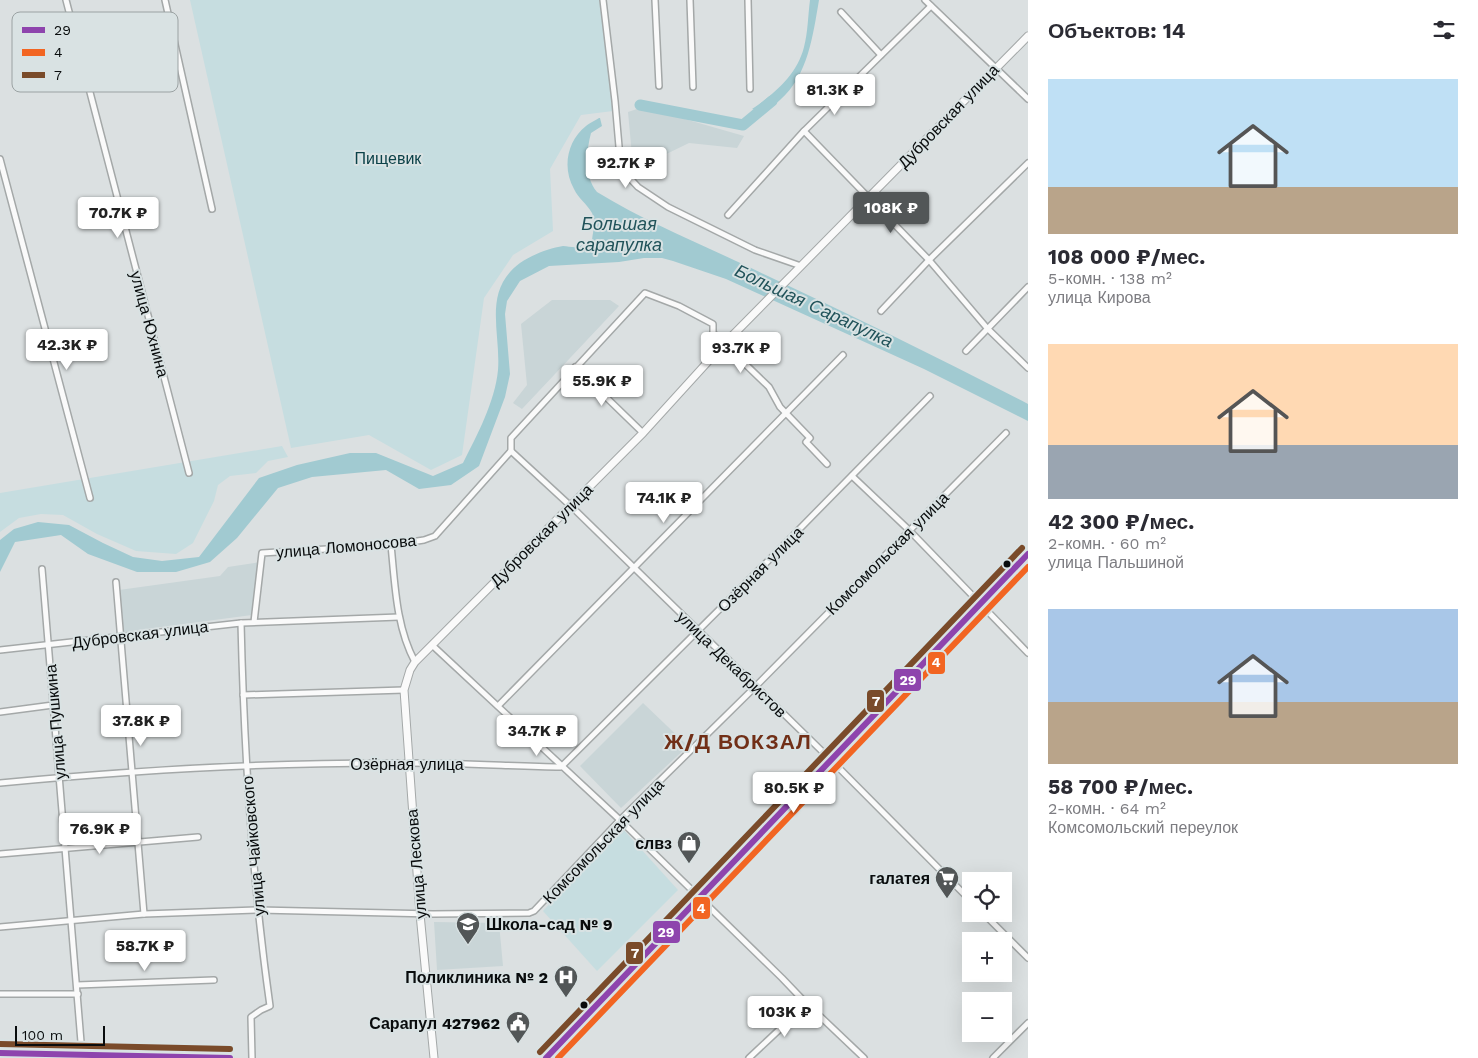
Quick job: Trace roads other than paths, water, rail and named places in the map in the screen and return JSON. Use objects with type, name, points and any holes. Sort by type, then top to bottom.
[{"type":"street","points":[[603,0],[616,101],[620,158],[625,173],[638,187],[668,206],[755,250],[801,266]]},
{"type":"street","points":[[655,0],[659,86]]},
{"type":"street","points":[[690,0],[693,87]]},
{"type":"street","points":[[748,0],[750,89]]},
{"type":"street","points":[[925,0],[1028,100]]},
{"type":"street","points":[[728,215],[804,131],[931,6]]},
{"type":"street","points":[[841,12],[881,55]]},
{"type":"street","name":"Дубровская улица","points":[[410,670],[432,644],[644,433],[724,344],[1028,36]]},
{"type":"street","points":[[178,58],[212,209]]},
{"type":"street","name":"улица Юхнина","points":[[90,92],[188,473]]},
{"type":"street","points":[[804,131],[929,260],[987,328],[1028,368]]},
{"type":"street","points":[[0,159],[90,498]]},
{"type":"street","points":[[881,311],[929,260],[1028,163]]},
{"type":"street","points":[[966,351],[1028,287]]},
{"type":"street","name":"улица Ломоносова","points":[[254,622],[262,553],[391,545],[424,540],[434,536],[511,451],[511,438],[644,293],[679,306],[713,324],[713,333],[724,344]]},
{"type":"street","points":[[724,344],[769,387],[780,406],[810,438],[806,442],[827,464]]},
{"type":"street","points":[[498,706],[843,355]]},
{"type":"street","points":[[575,367],[644,433]]},
{"type":"street","name":"Озёрная улица","points":[[0,783],[133,771],[246,766],[408,763],[561,767],[930,396]]},
{"type":"street","name":"Комсомольская улица","points":[[0,926],[144,914],[259,910],[420,914],[529,913],[534,911],[620,820],[755,687],[1006,433]]},
{"type":"street","name":"улица Декабристов","points":[[511,451],[635,568],[831,760],[962,892]]},
{"type":"street","points":[[852,476],[909,530],[1028,653]]},
{"type":"street","points":[[391,545],[399,617],[407,648],[415,662]]},
{"type":"street","points":[[546,1058],[1028,554]]},
{"type":"street","name":"улица Пушкина","points":[[42,568],[82,1054]]},
{"type":"street","points":[[116,582],[144,914]]},
{"type":"street","name":"Дубровская улица","points":[[0,650],[241,623],[399,617]]},
{"type":"street","name":"улица Чайковского","points":[[241,623],[246,766],[260,934],[270,1006],[251,1017],[252,1058]]},
{"type":"street","points":[[432,644],[561,767],[620,820],[864,1058]]},
{"type":"street","name":"улица Лескова","points":[[410,670],[404,690],[408,763],[434,1058]]},
{"type":"street","points":[[242,694],[404,690]]},
{"type":"street","points":[[0,712],[53,705]]},
{"type":"street","points":[[0,854],[198,837]]},
{"type":"street","points":[[992,922],[1028,958]]},
{"type":"street","points":[[77,985],[214,980]]},
{"type":"street","points":[[0,994],[78,994]]},
{"type":"street","points":[[749,1058],[781,1028],[804,1001]]},
{"type":"street","points":[[993,1058],[1028,1023]]},
{"type":"street","points":[[0,1053],[230,1058]]},
{"type":"water","points":[[810,0],[819,0],[808,54],[797,79],[780,100],[767,109],[752,109],[784,83],[801,57],[807,29]]},
{"type":"water","name":"Большая сарапулка","points":[[599,118],[602,126],[591,133],[587,156],[588,172],[597,192],[648,220],[883,331],[1028,404],[1028,421],[924,369],[726,279],[673,261],[662,258],[644,258],[619,262],[549,266],[520,281],[507,301],[505,314],[510,374],[505,397],[479,466],[451,485],[419,489],[386,470],[312,477],[278,488],[237,538],[210,562],[176,572],[137,572],[88,554],[61,535],[15,542],[0,572],[0,540],[14,529],[38,522],[69,525],[133,557],[162,561],[199,557],[259,478],[297,465],[350,453],[376,453],[433,476],[463,463],[485,418],[496,382],[498,356],[496,313],[497,299],[501,286],[508,274],[530,257],[558,247],[578,247],[592,240],[593,216],[570,181],[568,155],[574,139],[586,126]]},
{"type":"waterway","name":"Большая Сарапулка","points":[[640,105],[743,125],[772,101]]},
{"type":"place","name":"слвз","points":[[689,864]]},
{"type":"place","name":"галатея","points":[[947,899]]},
{"type":"place","name":"Школа-сад № 9","points":[[468,945]]},
{"type":"place","name":"Поликлиника № 2","points":[[566,998]]},
{"type":"place","name":"Сарапул 427962","points":[[518,1044]]},
{"type":"district","name":"Ж/Д ВОКЗАЛ","points":[[738,742]]},
{"type":"park label","name":"Пищевик","points":[[388,158]]}]
